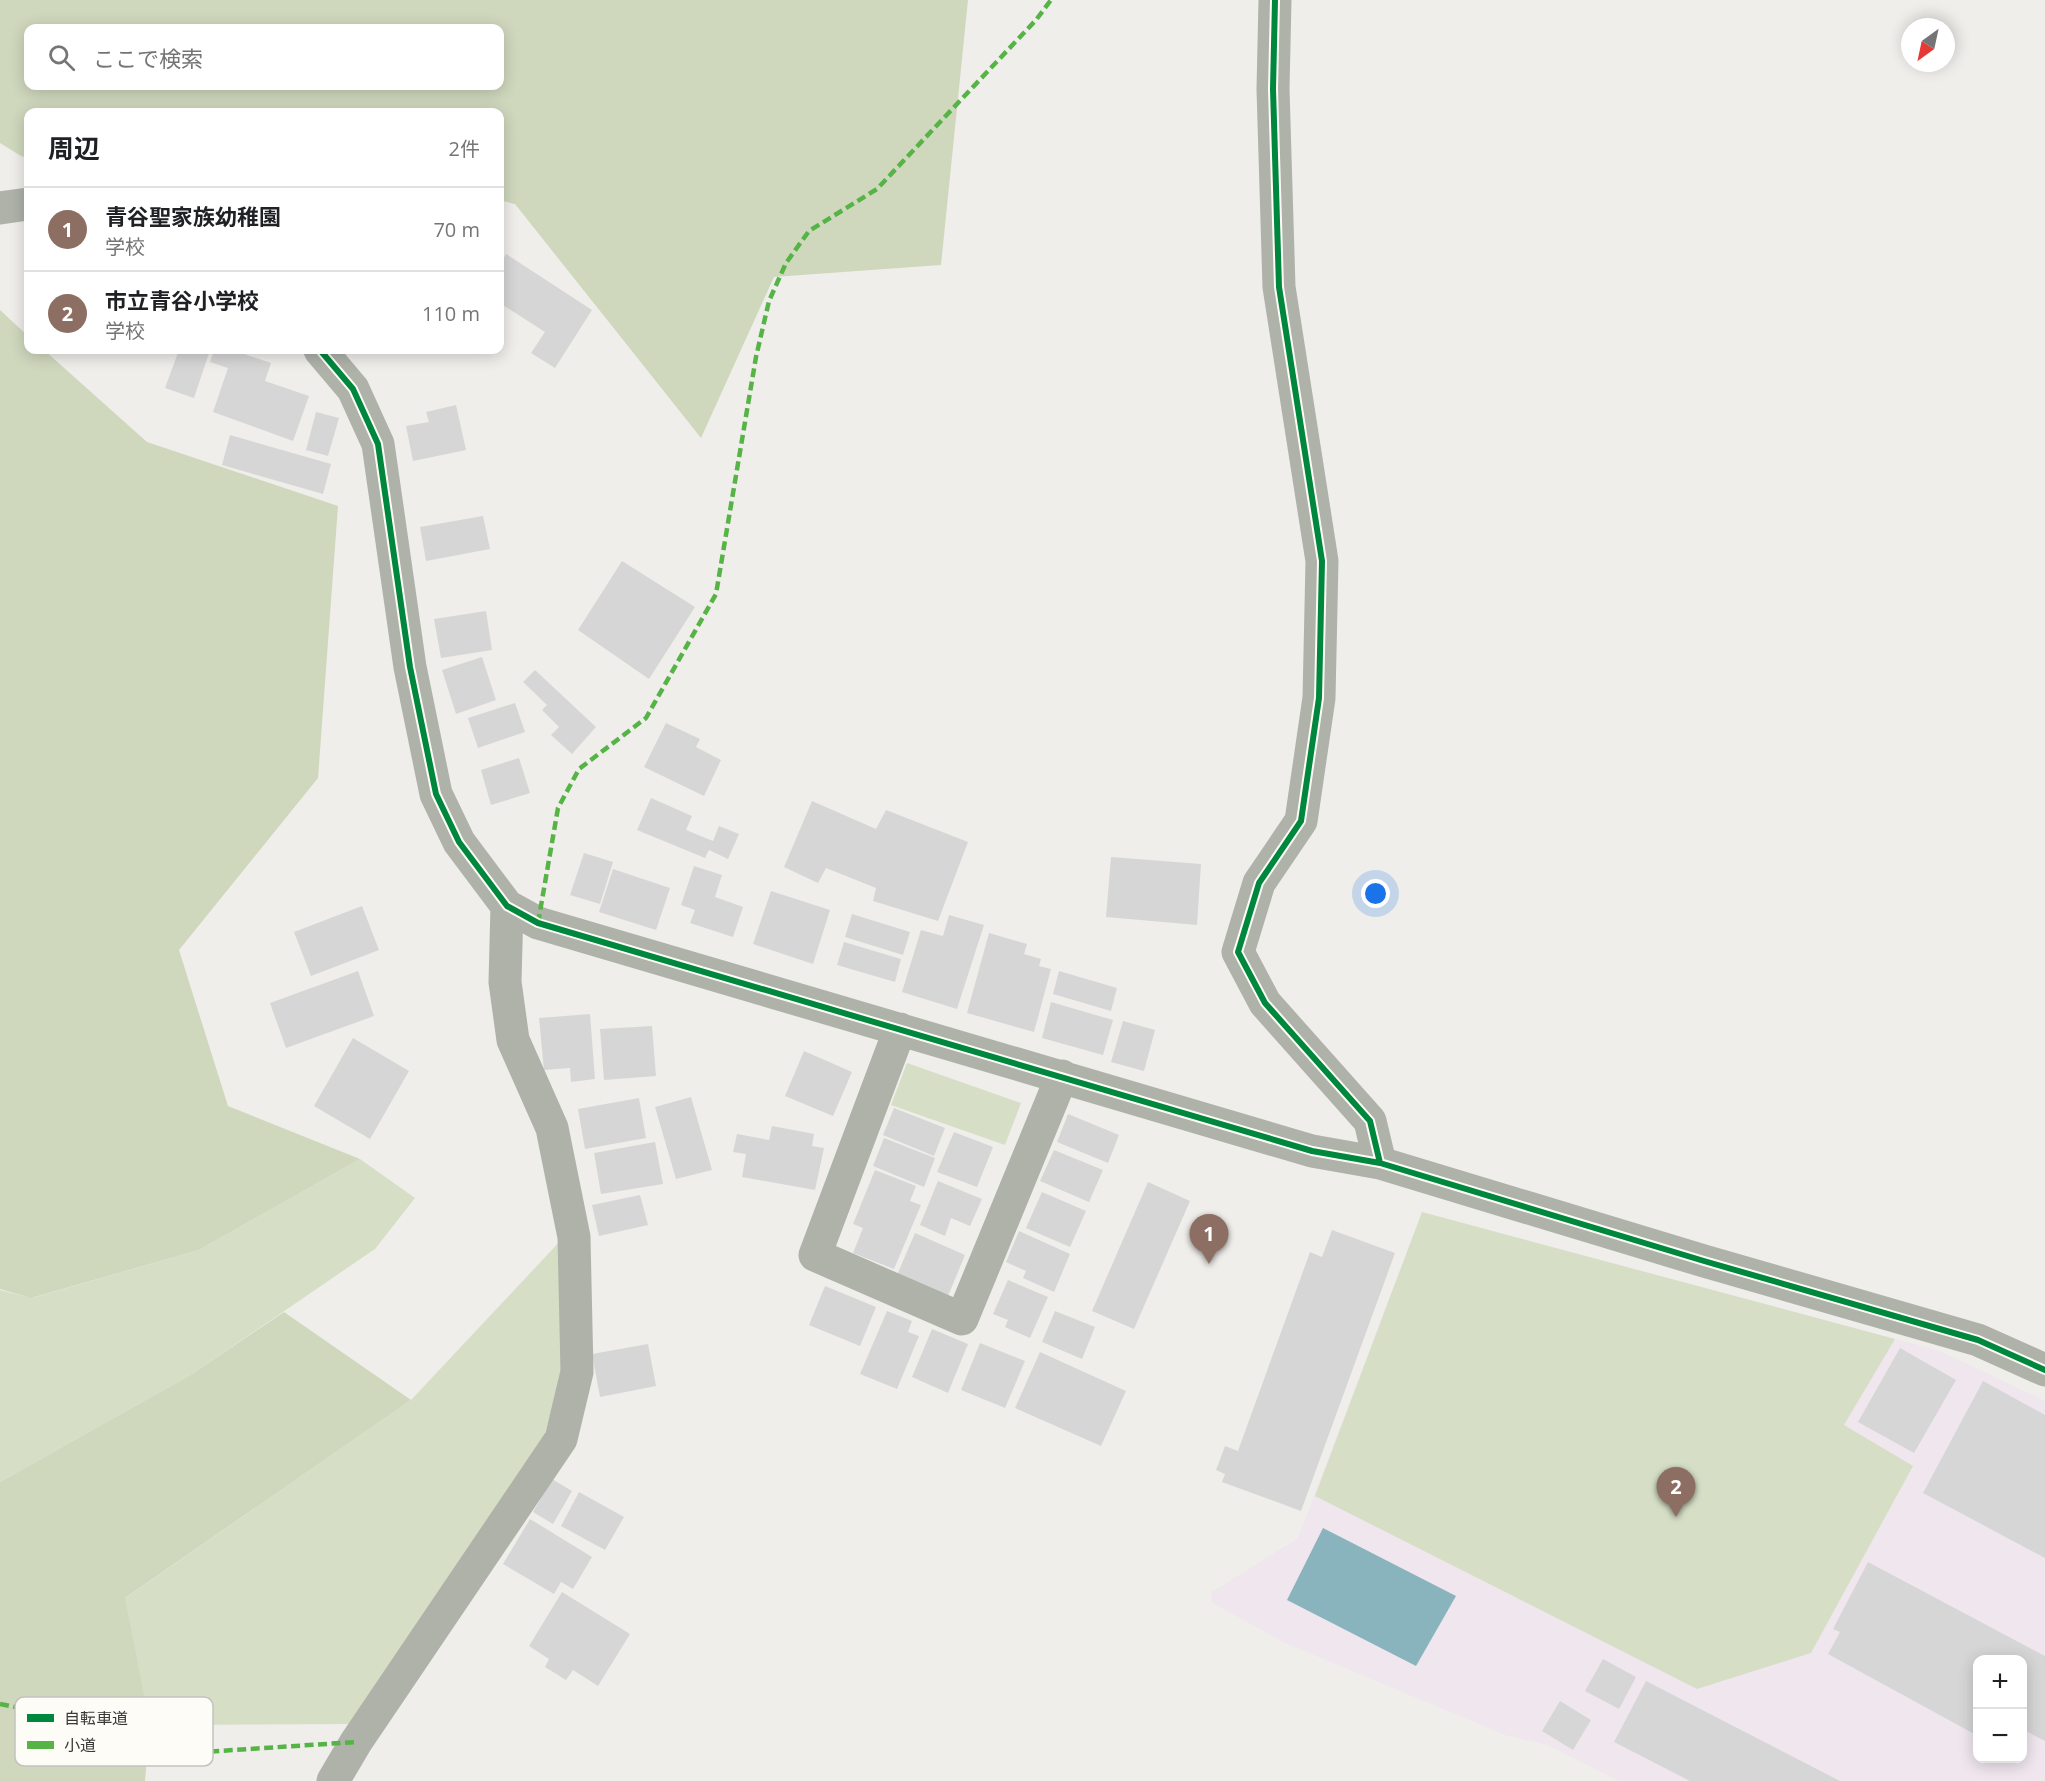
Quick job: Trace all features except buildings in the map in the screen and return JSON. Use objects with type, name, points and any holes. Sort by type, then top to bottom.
[{"type":"street","points":[[1275,0],[1273,89],[1279,287],[1322,561],[1319,698],[1301,821],[1259,883],[1239,952],[1265,1003],[1370,1121],[1380,1163]]},
{"type":"street","points":[[0,208],[24,205]]},
{"type":"street","points":[[323,354],[353,389],[378,444],[410,668],[435,794],[459,842],[507,906],[538,923],[1312,1150],[1380,1163],[1978,1340],[2045,1370]]},
{"type":"street","points":[[333,1781],[362,1732],[561,1439],[577,1372],[574,1237],[552,1128],[513,1040],[505,982],[507,906]]},
{"type":"street","points":[[900,1029],[816,1255],[962,1319],[1062,1076]]},
{"type":"shaded area","points":[[1422,1212],[1940,1351],[2045,1401],[2045,1781],[1619,1781],[1547,1745],[1505,1735],[1283,1642],[1211,1602],[1212,1592],[1298,1538]]},
{"type":"green space","points":[[0,0],[968,0],[941,265],[774,277],[701,438],[515,204],[504,201],[504,108],[24,108],[24,157],[0,143]]},
{"type":"green space","points":[[0,310],[24,332],[24,354],[48,354],[147,442],[338,506],[318,778],[179,950],[228,1106],[360,1159],[199,1250],[31,1298],[0,1289]]},
{"type":"green space","points":[[907,1063],[1021,1103],[1005,1145],[891,1105]]},
{"type":"green space","points":[[360,1159],[415,1198],[375,1249],[192,1374],[0,1482],[0,1290],[32,1298],[199,1250]]},
{"type":"green space","points":[[1422,1212],[1895,1339],[1844,1425],[1913,1466],[1811,1653],[1697,1689],[1315,1496]]},
{"type":"green space","points":[[564,1237],[562,1370],[542,1445],[351,1724],[213,1725],[213,1697],[144,1697],[124,1599],[411,1400]]},
{"type":"green space","points":[[284,1312],[411,1400],[125,1598],[144,1697],[15,1697],[15,1766],[146,1766],[145,1781],[0,1781],[0,1482],[192,1374]]},
{"type":"water","points":[[1323,1528],[1456,1596],[1416,1666],[1287,1600]]},
{"type":"marked path","points":[[538,923],[558,808],[579,769],[646,718],[716,594],[756,357],[769,301],[786,263],[809,231],[877,189],[1036,20],[1051,0]]},
{"type":"marked path","points":[[0,1704],[15,1707]]},
{"type":"marked path","points":[[213,1751],[356,1742]]},
{"type":"cycle path","points":[[1275,0],[1273,89],[1279,287],[1322,561],[1319,698],[1301,821],[1259,883],[1238,952],[1265,1003],[1370,1121],[1380,1163]]},
{"type":"cycle path","points":[[323,354],[353,389],[378,444],[410,667],[436,794],[459,842],[507,906],[538,923],[1312,1151],[1380,1163],[1704,1261],[1978,1340],[2045,1370]]},
{"type":"place","name":"青谷聖家族幼稚園","points":[[1209,1264]]},
{"type":"place","name":"市立青谷小学校","points":[[1676,1517]]}]
